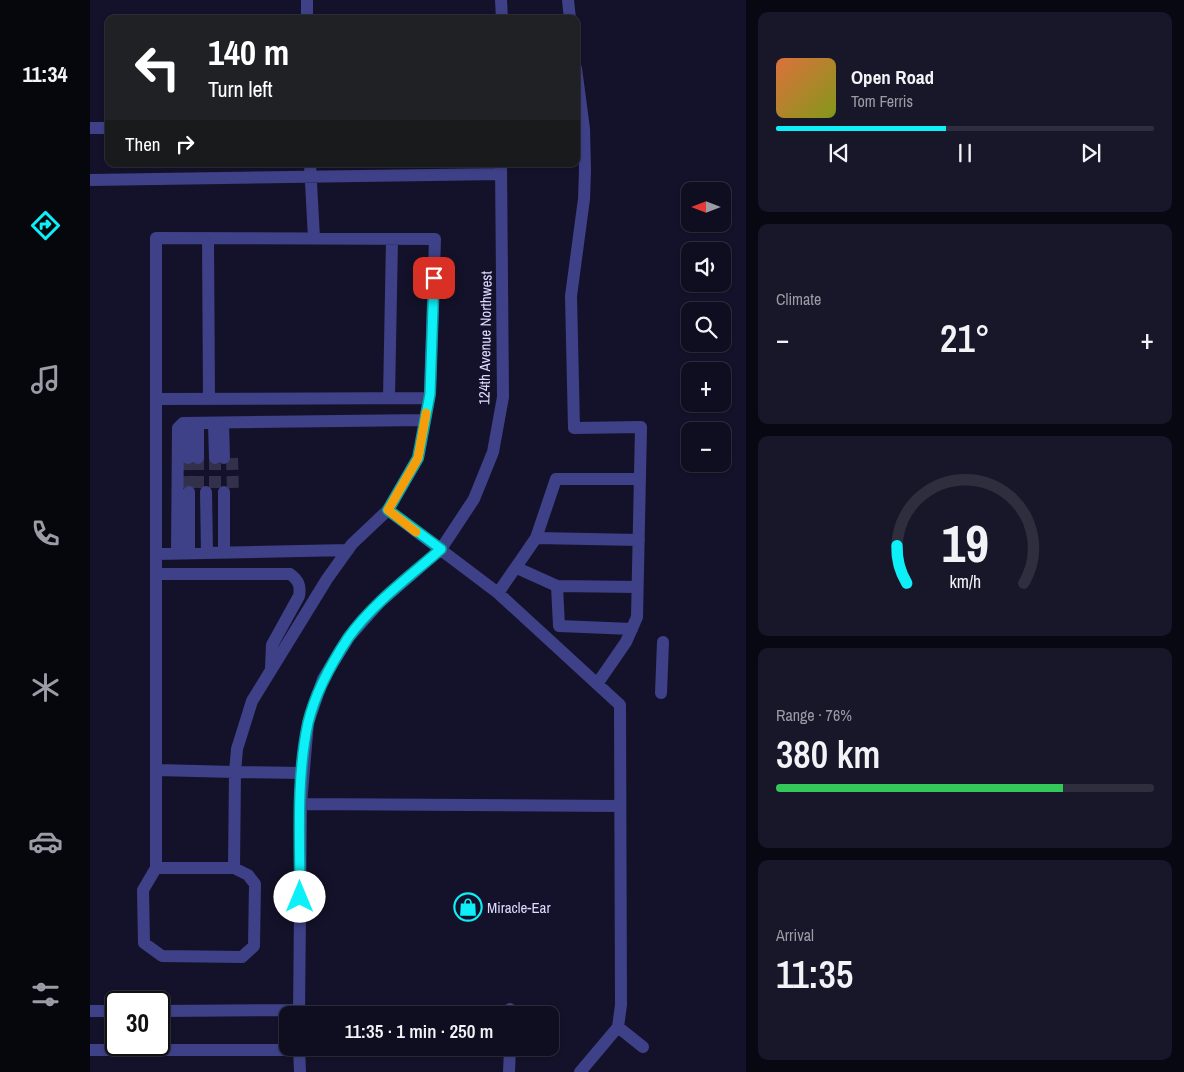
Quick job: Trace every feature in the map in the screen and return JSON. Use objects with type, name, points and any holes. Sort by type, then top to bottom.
[{"type":"street","points":[[307,0],[307,15]]},
{"type":"street","points":[[501,0],[502,15]]},
{"type":"street","points":[[568,0],[570,15]]},
{"type":"street","points":[[580,98],[584,129],[585,171],[584,199],[571,296],[574,428],[641,427],[637,617],[626,642],[597,684]]},
{"type":"street","points":[[90,128],[105,128]]},
{"type":"street","points":[[310,167],[314,238]]},
{"type":"street","points":[[90,180],[311,178],[501,169]]},
{"type":"street","name":"124th Avenue Northwest","points":[[299,1006],[302,773],[308,723],[323,679],[349,637],[380,602],[441,549],[477,491],[493,452],[503,397],[501,169]]},
{"type":"street","points":[[156,868],[234,868],[248,875],[255,884],[254,946],[242,957],[162,956],[144,942],[143,890],[156,868],[156,238],[435,239],[429,398],[418,458],[388,510],[348,550],[252,701],[237,749],[234,868]]},
{"type":"street","points":[[208,238],[209,398]]},
{"type":"street","points":[[389,398],[392,239]]},
{"type":"street","points":[[156,398],[429,398]]},
{"type":"street","points":[[206,553],[178,428],[183,423],[425,420]]},
{"type":"street","points":[[210,423],[211,458]]},
{"type":"street","points":[[210,423],[211,458]]},
{"type":"street","points":[[210,423],[211,458]]},
{"type":"street","points":[[498,593],[536,538],[556,480],[640,479]]},
{"type":"street","points":[[206,553],[211,492]]},
{"type":"street","points":[[206,553],[211,492]]},
{"type":"street","points":[[206,553],[211,492]]},
{"type":"street","points":[[388,510],[498,593],[620,706],[621,1005],[618,1027],[580,1072]]},
{"type":"street","points":[[536,538],[639,540]]},
{"type":"street","points":[[157,554],[348,550]]},
{"type":"street","points":[[517,568],[557,586],[638,587]]},
{"type":"street","points":[[157,574],[281,573],[290,574],[298,580],[299,596],[272,646],[271,670]]},
{"type":"street","points":[[557,586],[559,626],[632,629]]},
{"type":"street","points":[[661,693],[663,642]]},
{"type":"street","points":[[157,770],[302,773]]},
{"type":"street","points":[[301,804],[620,806]]},
{"type":"street","points":[[90,1011],[105,1011]]},
{"type":"street","points":[[170,1011],[279,1012]]},
{"type":"street","points":[[618,1027],[643,1047]]},
{"type":"street","points":[[90,1050],[279,1049]]},
{"type":"street","points":[[299,1056],[300,1072]]},
{"type":"street","points":[[510,1056],[510,1072]]},
{"type":"tunnel","points":[[188,458],[189,492]]},
{"type":"tunnel","points":[[198,458],[198,492]]},
{"type":"tunnel","points":[[215,458],[215,492]]},
{"type":"tunnel","points":[[232,458],[233,492]]},
{"type":"slow traffic","points":[[416,532],[388,510],[418,458],[426,413]]},
{"type":"place","name":"Miracle-Ear","points":[[468,907]]},
{"type":"route","points":[[300,897],[302,773],[308,723],[323,679],[349,637],[380,602],[441,549],[388,510],[418,458],[430,394],[434,278]]}]
